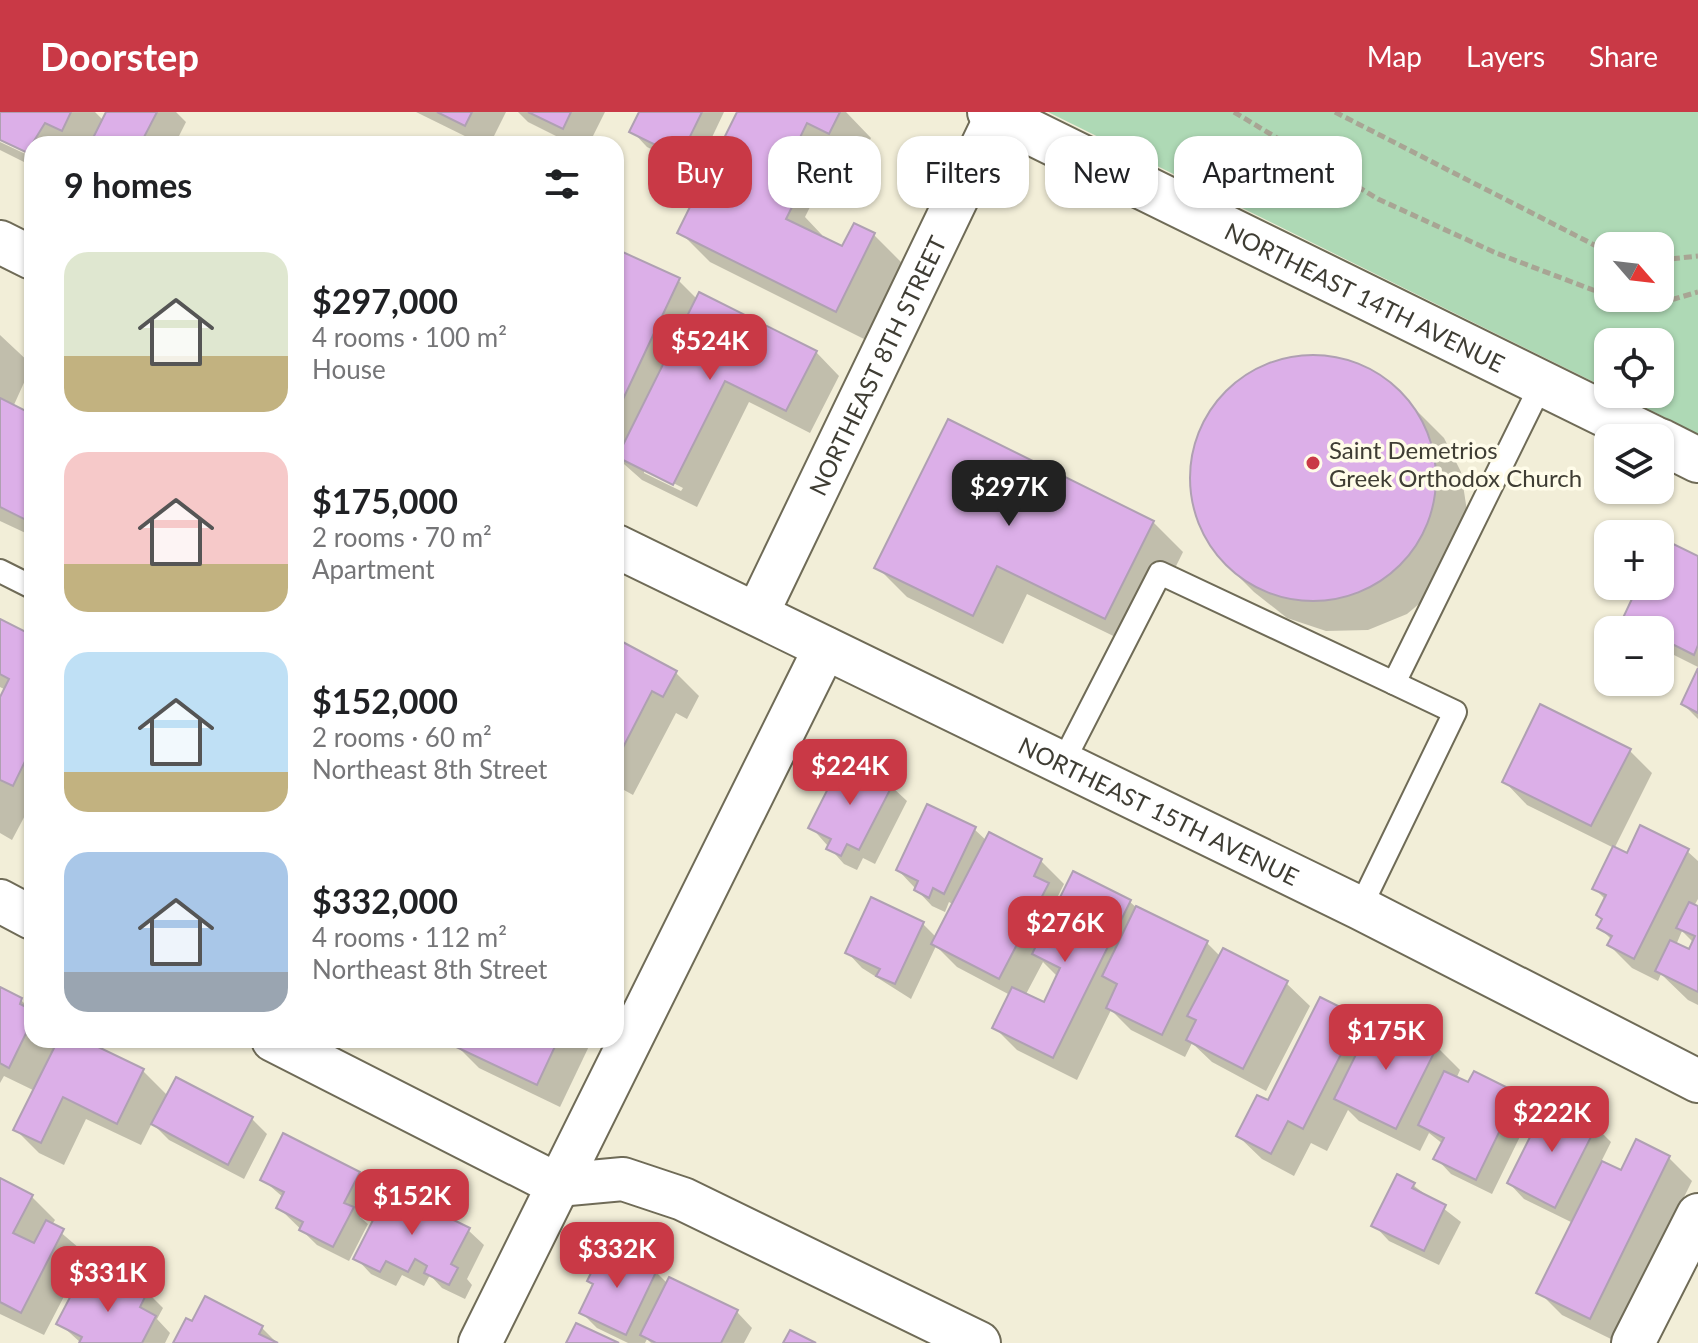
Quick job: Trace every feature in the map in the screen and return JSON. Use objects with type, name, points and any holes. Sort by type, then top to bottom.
[{"type":"street","name":"NORTHEAST 14TH AVENUE","points":[[994,114],[1625,424]]},
{"type":"street","name":"NORTHEAST 8TH STREET","points":[[757,614],[994,114]]},
{"type":"street","points":[[0,242],[24,254]]},
{"type":"street","points":[[1674,448],[1698,460]]},
{"type":"street","name":"NORTHEAST 15TH AVENUE","points":[[624,550],[1360,908],[1698,1081]]},
{"type":"street","points":[[480,1343],[825,648]]},
{"type":"street","points":[[0,901],[24,914]]},
{"type":"street","points":[[289,1048],[558,1185],[623,1179],[683,1199],[979,1343]]},
{"type":"street","points":[[1633,1343],[1698,1215]]},
{"type":"lane","points":[[1394,683],[1542,383]]},
{"type":"lane","points":[[0,571],[24,583]]},
{"type":"lane","points":[[1062,764],[1160,573],[1455,712],[1360,908]]},
{"type":"path","points":[[1234,112],[1378,199],[1496,253],[1594,290]]},
{"type":"path","points":[[1335,112],[1594,245]]},
{"type":"path","points":[[1674,259],[1698,256]]},
{"type":"path","points":[[1674,299],[1698,292]]},
{"type":"green space","points":[[1048,112],[1698,112],[1698,434],[1646,408],[1674,408],[1674,328],[1594,328],[1594,382],[1242,208],[1362,208],[1362,136],[1174,136],[1174,174],[1158,166],[1158,136],[1097,136]]},
{"type":"building","points":[[0,112],[71,112],[62,131],[45,123],[37,136],[24,136],[24,151],[0,140]]},
{"type":"building","points":[[106,112],[157,112],[145,136],[94,136]]},
{"type":"building","points":[[437,112],[472,112],[465,126]]},
{"type":"building","points":[[528,112],[571,112],[563,129]]},
{"type":"building","points":[[639,112],[702,112],[690,136],[648,136],[648,141],[629,132]]},
{"type":"building","points":[[737,112],[840,112],[829,134],[807,123],[801,136],[768,136],[768,208],[792,208],[786,219],[842,246],[854,223],[875,233],[836,312],[677,233],[689,208],[752,208],[752,136],[725,136]]},
{"type":"building","points":[[624,253],[680,278],[624,397]]},
{"type":"building","points":[[699,292],[817,351],[786,411],[725,381],[673,485],[624,460],[624,443]]},
{"type":"building","name":"Saint Demetrios Greek Orthodox Church","points":[[1313,355],[1337,357],[1360,364],[1381,375],[1400,391],[1416,410],[1427,431],[1434,454],[1434,502],[1427,525],[1416,546],[1400,565],[1381,581],[1360,592],[1337,599],[1313,601],[1289,599],[1266,592],[1245,581],[1226,565],[1210,546],[1199,525],[1192,502],[1190,478],[1192,454],[1199,431],[1210,410],[1226,391],[1245,375],[1266,364],[1289,357]]},
{"type":"building","points":[[0,398],[24,410],[24,519],[0,507]]},
{"type":"building","points":[[948,419],[1154,521],[1105,619],[997,566],[973,616],[874,568]]},
{"type":"building","points":[[1674,544],[1698,556],[1698,645],[1694,655],[1674,645],[1674,616],[1624,616],[1631,600],[1674,600]]},
{"type":"building","points":[[0,619],[24,631],[24,763],[13,786],[0,780],[0,697],[9,679],[0,674]]},
{"type":"building","points":[[624,643],[677,671],[663,697],[652,691],[624,745]]},
{"type":"building","points":[[1698,668],[1698,713],[1681,704]]},
{"type":"building","points":[[1540,704],[1631,749],[1591,826],[1502,782]]},
{"type":"building","points":[[843,759],[893,784],[859,850],[847,844],[841,856],[826,849],[831,839],[808,828]]},
{"type":"building","points":[[927,804],[976,827],[944,894],[933,888],[929,898],[914,890],[918,881],[896,870]]},
{"type":"building","points":[[1640,825],[1689,849],[1634,959],[1607,945],[1612,936],[1597,928],[1602,919],[1596,915],[1606,895],[1592,889],[1613,846],[1627,853]]},
{"type":"building","points":[[989,832],[1042,859],[1034,876],[1049,883],[999,979],[931,944]]},
{"type":"building","points":[[1073,871],[1131,900],[1053,1058],[992,1028],[1012,987],[1044,1002],[1060,968],[1032,954]]},
{"type":"building","points":[[871,897],[924,922],[895,984],[876,976],[880,969],[845,953]]},
{"type":"building","points":[[1689,902],[1698,906],[1698,992],[1655,971],[1670,940],[1689,949],[1695,936],[1676,928]]},
{"type":"building","points":[[1136,906],[1208,941],[1162,1035],[1106,1008],[1117,984],[1102,976]]},
{"type":"building","points":[[1223,948],[1288,981],[1243,1069],[1186,1040],[1196,1020],[1187,1016]]},
{"type":"building","points":[[0,987],[22,998],[24,1037],[9,1068],[0,1063]]},
{"type":"building","points":[[1320,997],[1360,1017],[1303,1129],[1288,1121],[1271,1154],[1236,1136],[1257,1095],[1268,1100]]},
{"type":"building","points":[[1376,1014],[1438,1045],[1396,1129],[1334,1099]]},
{"type":"building","points":[[54,1048],[100,1048],[144,1069],[117,1124],[63,1097],[41,1143],[13,1130]]},
{"type":"building","points":[[458,1048],[554,1048],[537,1085]]},
{"type":"building","points":[[1444,1071],[1468,1082],[1474,1071],[1518,1093],[1476,1180],[1433,1159],[1444,1138],[1418,1125]]},
{"type":"building","points":[[176,1077],[253,1117],[228,1165],[151,1124]]},
{"type":"building","points":[[1548,1101],[1597,1125],[1555,1208],[1507,1183]]},
{"type":"building","points":[[283,1133],[360,1172],[344,1203],[354,1207],[333,1247],[299,1230],[303,1222],[276,1208],[284,1192],[260,1180]]},
{"type":"building","points":[[1636,1139],[1670,1156],[1590,1319],[1536,1293],[1602,1161],[1621,1170]]},
{"type":"building","points":[[1397,1174],[1415,1183],[1412,1188],[1446,1205],[1424,1251],[1371,1226]]},
{"type":"building","points":[[0,1178],[33,1195],[13,1233],[34,1243],[46,1220],[64,1229],[21,1313],[0,1302]]},
{"type":"building","points":[[392,1183],[430,1202],[427,1207],[470,1228],[451,1264],[458,1268],[449,1285],[424,1273],[427,1266],[415,1259],[408,1272],[386,1261],[380,1272],[353,1259]]},
{"type":"building","points":[[605,1245],[657,1270],[626,1335],[579,1313],[593,1284],[587,1281]]},
{"type":"building","points":[[119,1276],[148,1291],[140,1307],[156,1316],[142,1343],[79,1343],[82,1337],[56,1324],[79,1280],[109,1295]]},
{"type":"building","points":[[669,1277],[738,1310],[721,1343],[656,1343],[640,1335]]},
{"type":"building","points":[[205,1296],[263,1326],[259,1334],[278,1343],[173,1343],[186,1318],[192,1321]]},
{"type":"building","points":[[576,1323],[619,1343],[566,1343]]},
{"type":"building","points":[[790,1330],[816,1343],[783,1343]]},
{"type":"place","name":"Saint Demetrios Greek Orthodox Church","points":[[1313,463]]}]
